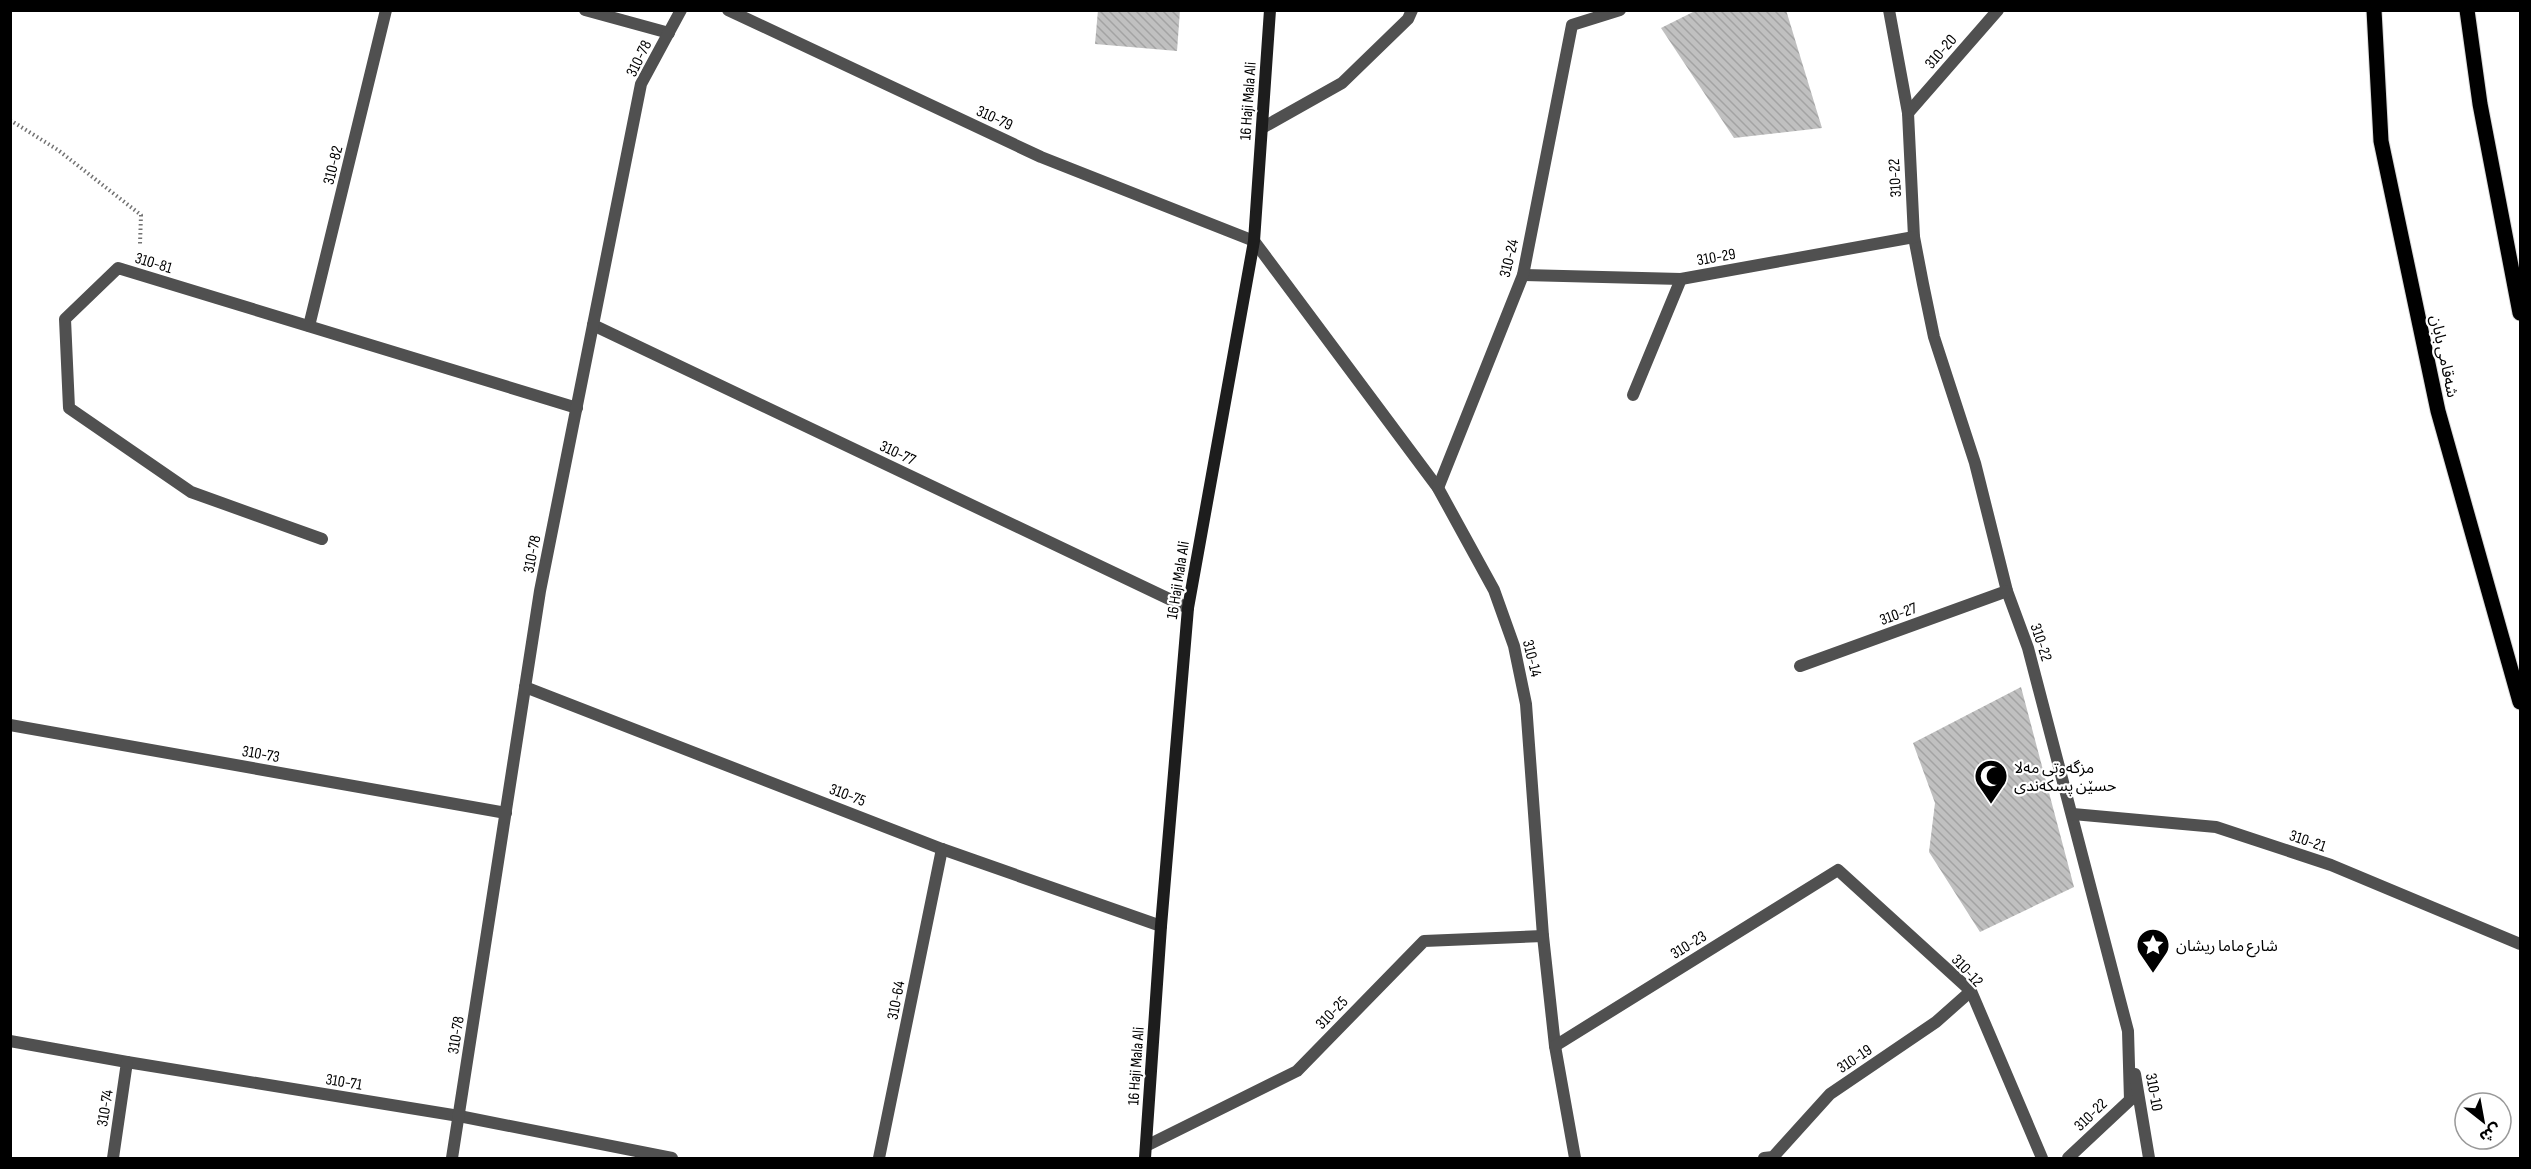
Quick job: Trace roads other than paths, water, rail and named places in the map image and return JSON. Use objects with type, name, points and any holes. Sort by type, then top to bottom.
[{"type":"main road","name":"شەقامی بابان","points":[[2374,10],[2384,153],[2438,411],[2520,702]]},
{"type":"main road","points":[[2467,10],[2480,104],[2520,313]]},
{"type":"street","name":"310-82","points":[[309,326],[386,10]]},
{"type":"street","points":[[585,10],[669,33]]},
{"type":"street","name":"310-78","points":[[453,1158],[540,591],[642,84],[681,10]]},
{"type":"street","name":"310-79","points":[[728,10],[1041,157],[1254,241]]},
{"type":"street","name":"16 Haji Mala Ali","points":[[1146,1152],[1161,926],[1188,609],[1254,241],[1270,10]]},
{"type":"street","points":[[1262,128],[1342,83],[1408,19],[1412,10]]},
{"type":"street","name":"310-24","points":[[1438,488],[1523,275],[1572,25],[1620,10]]},
{"type":"street","name":"310-22","points":[[1889,10],[1908,112],[1914,237],[1934,337],[1975,463],[2007,591],[2028,648],[2128,1031],[2130,1100],[2068,1158]]},
{"type":"street","name":"310-20","points":[[1908,112],[1998,10]]},
{"type":"street","name":"310-29","points":[[1523,275],[1681,279],[1914,237]]},
{"type":"street","name":"310-14","points":[[1254,241],[1438,488],[1494,590],[1514,646],[1526,704],[1543,936],[1555,1046],[1575,1158]]},
{"type":"street","name":"310-81","points":[[322,539],[191,492],[69,408],[65,319],[118,268],[577,408]]},
{"type":"street","points":[[1633,395],[1681,279]]},
{"type":"street","name":"310-77","points":[[593,325],[1188,609]]},
{"type":"street","name":"310-27","points":[[1800,666],[2007,591]]},
{"type":"street","name":"310-75","points":[[525,687],[942,849],[1161,926]]},
{"type":"street","name":"310-73","points":[[10,725],[506,813]]},
{"type":"street","name":"310-21","points":[[2073,814],[2216,826],[2331,866],[2520,944]]},
{"type":"street","name":"310-64","points":[[879,1158],[942,849]]},
{"type":"street","name":"310-12","points":[[1838,870],[1971,991],[2043,1158]]},
{"type":"street","name":"310-23","points":[[1555,1046],[1838,870]]},
{"type":"street","name":"310-25","points":[[1146,1152],[1298,1071],[1424,941],[1543,936]]},
{"type":"street","name":"310-19","points":[[1764,1158],[1773,1157],[1830,1094],[1936,1022],[1971,991]]},
{"type":"street","name":"310-10","points":[[2128,1031],[2149,1158]]},
{"type":"street","name":"310-71","points":[[10,1041],[459,1116],[672,1158]]},
{"type":"street","name":"310-74","points":[[113,1158],[128,1062]]},
{"type":"place","name":"مزگەوتی مەلا حسێن پسکەندی","points":[[1991,805]]},
{"type":"place","name":"شارع ماما ريشان","points":[[2153,974]]}]
